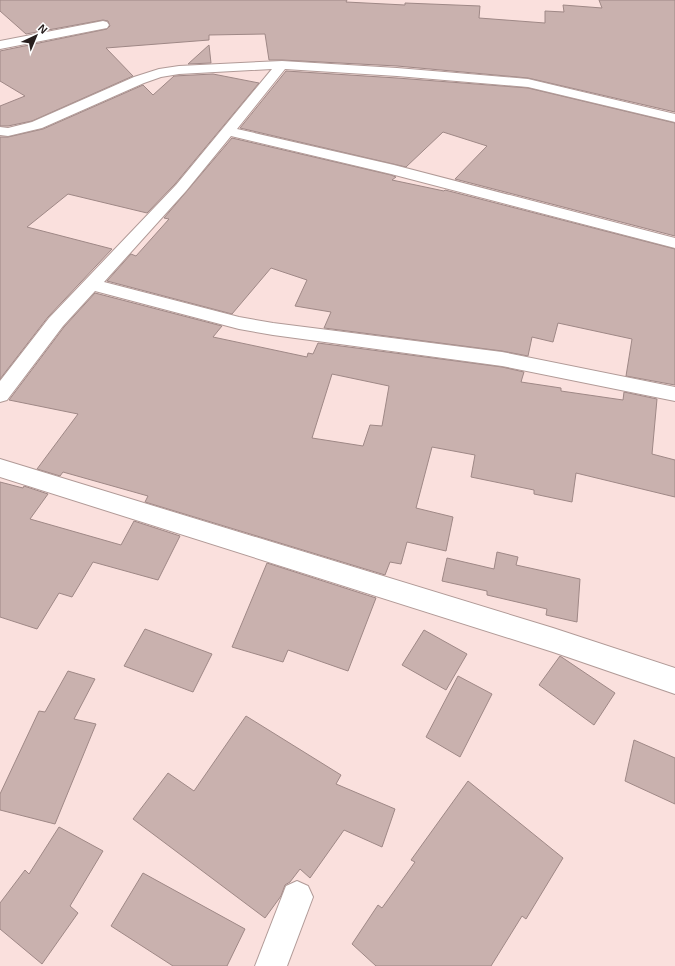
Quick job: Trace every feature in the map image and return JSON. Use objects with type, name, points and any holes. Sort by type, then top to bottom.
[{"type":"street","points":[[2,43],[103,25]]},
{"type":"street","points":[[0,395],[56,322],[181,188],[282,65]]},
{"type":"street","points":[[0,131],[15,131],[37,125],[139,80],[159,73],[179,70],[282,65],[397,72],[528,83],[675,118]]},
{"type":"street","points":[[227,131],[394,170],[675,243]]},
{"type":"street","points":[[91,284],[239,323],[273,329],[502,359],[675,394]]},
{"type":"street","points":[[0,468],[546,638],[675,681]]},
{"type":"street","points":[[271,966],[297,897]]},
{"type":"building","points":[[0,0],[347,0],[346,2],[405,5],[405,3],[480,6],[479,18],[545,23],[545,11],[564,12],[563,5],[602,8],[599,0],[675,0],[675,112],[528,78],[397,66],[269,60],[265,34],[209,35],[209,40],[106,48],[133,76],[32,121],[8,126],[0,126],[0,106],[25,96],[0,81],[0,51],[107,29],[110,26],[108,21],[103,20],[26,34],[0,11]]},
{"type":"building","points":[[209,45],[211,63],[188,64]]},
{"type":"building","points":[[286,71],[528,88],[675,123],[675,236],[455,179],[487,146],[443,132],[406,167],[240,128]]},
{"type":"building","points":[[213,74],[259,83],[175,184],[147,213],[68,194],[27,227],[112,249],[48,317],[0,379],[0,137],[8,137],[43,129],[143,85],[153,95],[174,76]]},
{"type":"building","points":[[232,138],[391,175],[396,177],[392,180],[445,190],[675,249],[675,385],[626,376],[632,339],[558,323],[553,342],[532,337],[528,356],[502,351],[324,328],[331,312],[295,306],[307,280],[271,268],[232,314],[107,281],[131,254],[136,256],[169,219],[164,218]]},
{"type":"building","points":[[95,293],[222,326],[213,337],[307,357],[308,353],[313,354],[318,343],[502,367],[524,372],[521,382],[561,388],[561,391],[623,400],[624,392],[657,399],[652,454],[675,460],[675,497],[576,473],[572,502],[534,494],[534,490],[471,477],[475,455],[432,447],[416,508],[453,517],[446,551],[407,542],[401,564],[390,562],[385,575],[145,502],[148,496],[63,472],[60,476],[37,469],[78,414],[9,400],[64,327]],"holes":[[[332,374],[389,386],[382,426],[370,425],[363,446],[312,438]]]},
{"type":"building","points":[[0,482],[23,488],[24,486],[48,494],[30,519],[121,545],[134,521],[180,536],[158,580],[93,562],[72,597],[59,593],[37,629],[0,617]]},
{"type":"building","points":[[497,552],[518,557],[516,565],[580,579],[577,622],[546,615],[547,609],[487,595],[487,591],[442,581],[447,558],[494,569]]},
{"type":"building","points":[[267,563],[376,598],[348,671],[288,650],[283,662],[232,647]]},
{"type":"building","points":[[145,629],[212,654],[193,692],[124,666]]},
{"type":"building","points":[[424,630],[467,654],[446,690],[402,665]]},
{"type":"building","points":[[560,656],[615,693],[594,725],[539,685]]},
{"type":"building","points":[[68,671],[95,679],[74,719],[96,724],[55,824],[0,810],[0,794],[39,711],[45,712]]},
{"type":"building","points":[[458,676],[492,694],[460,757],[426,737]]},
{"type":"building","points":[[246,716],[341,775],[336,784],[395,809],[382,847],[344,830],[310,878],[300,869],[290,882],[285,885],[281,896],[265,918],[133,819],[168,773],[194,791]]},
{"type":"building","points":[[634,740],[675,758],[675,804],[625,781]]},
{"type":"building","points":[[468,781],[563,858],[526,919],[522,916],[491,966],[376,966],[352,944],[378,905],[382,908],[415,862],[411,860]]},
{"type":"building","points":[[59,827],[103,851],[70,906],[78,913],[42,964],[0,929],[0,903],[25,870],[29,874]]},
{"type":"building","points":[[143,873],[245,929],[227,966],[173,966],[111,926]]}]
